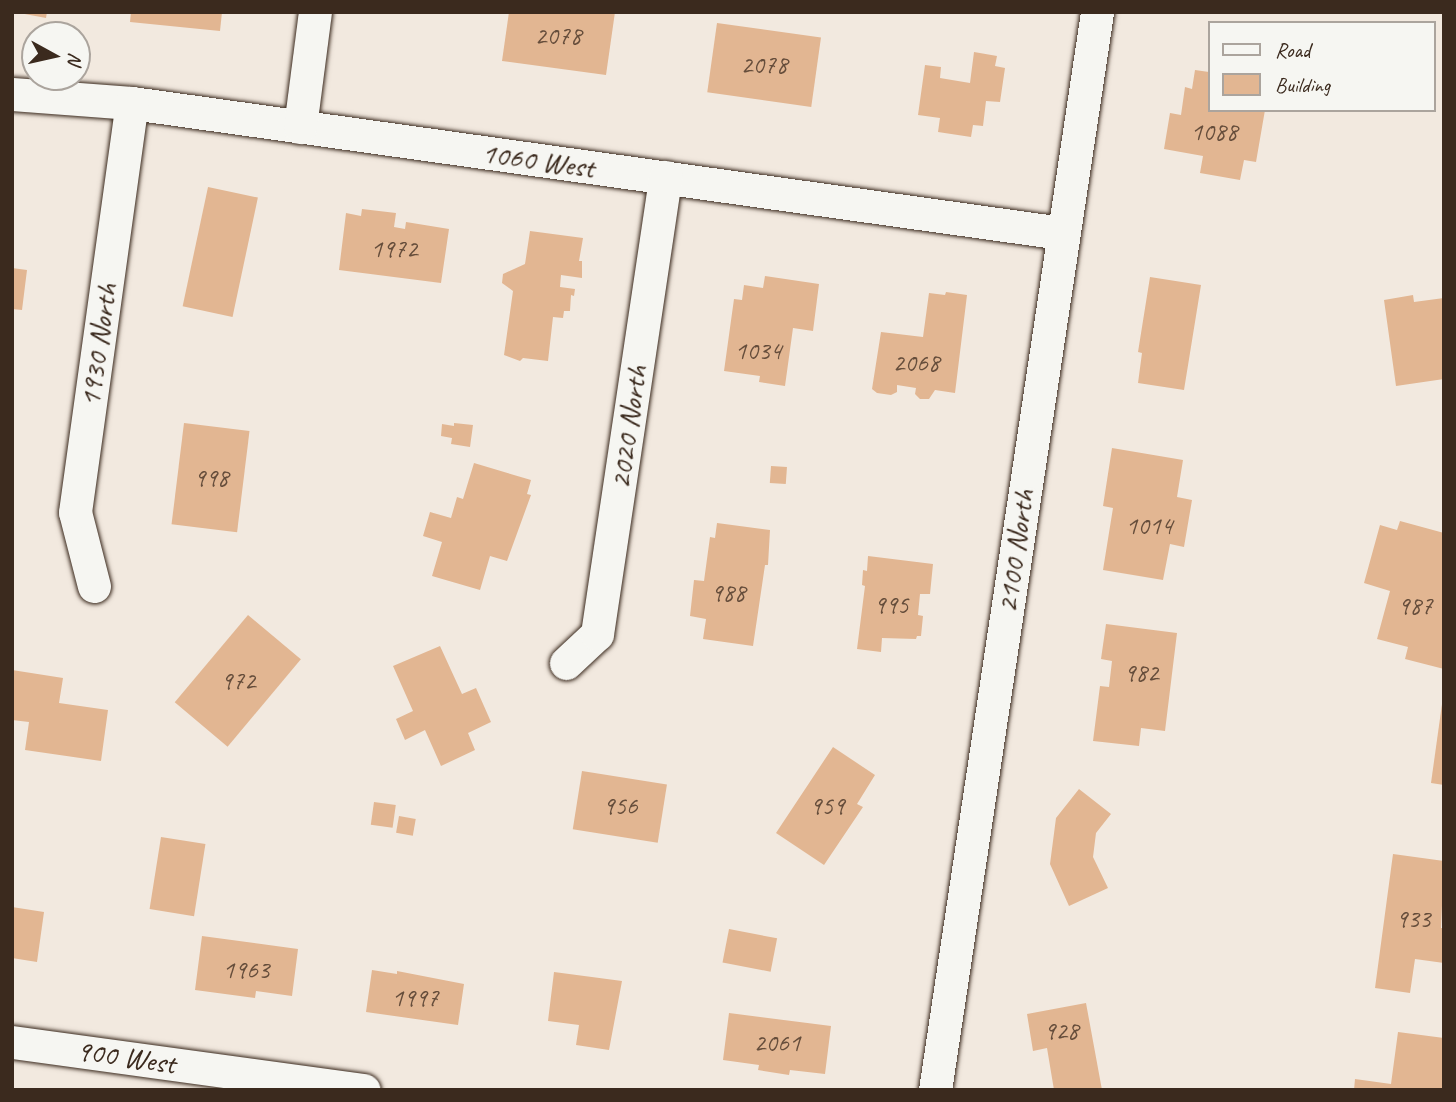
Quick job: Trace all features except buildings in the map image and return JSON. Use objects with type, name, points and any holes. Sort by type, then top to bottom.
[{"type":"street","points":[[300,127],[314,12]]},
{"type":"street","name":"2100 North","points":[[935,1090],[1097,12]]},
{"type":"street","name":"1060 West","points":[[12,94],[132,103],[1062,233]]},
{"type":"street","name":"1930 North","points":[[94,586],[75,512],[132,103]]},
{"type":"street","name":"2020 North","points":[[566,663],[597,634],[665,177]]},
{"type":"street","name":"900 West","points":[[12,1042],[364,1090]]}]
